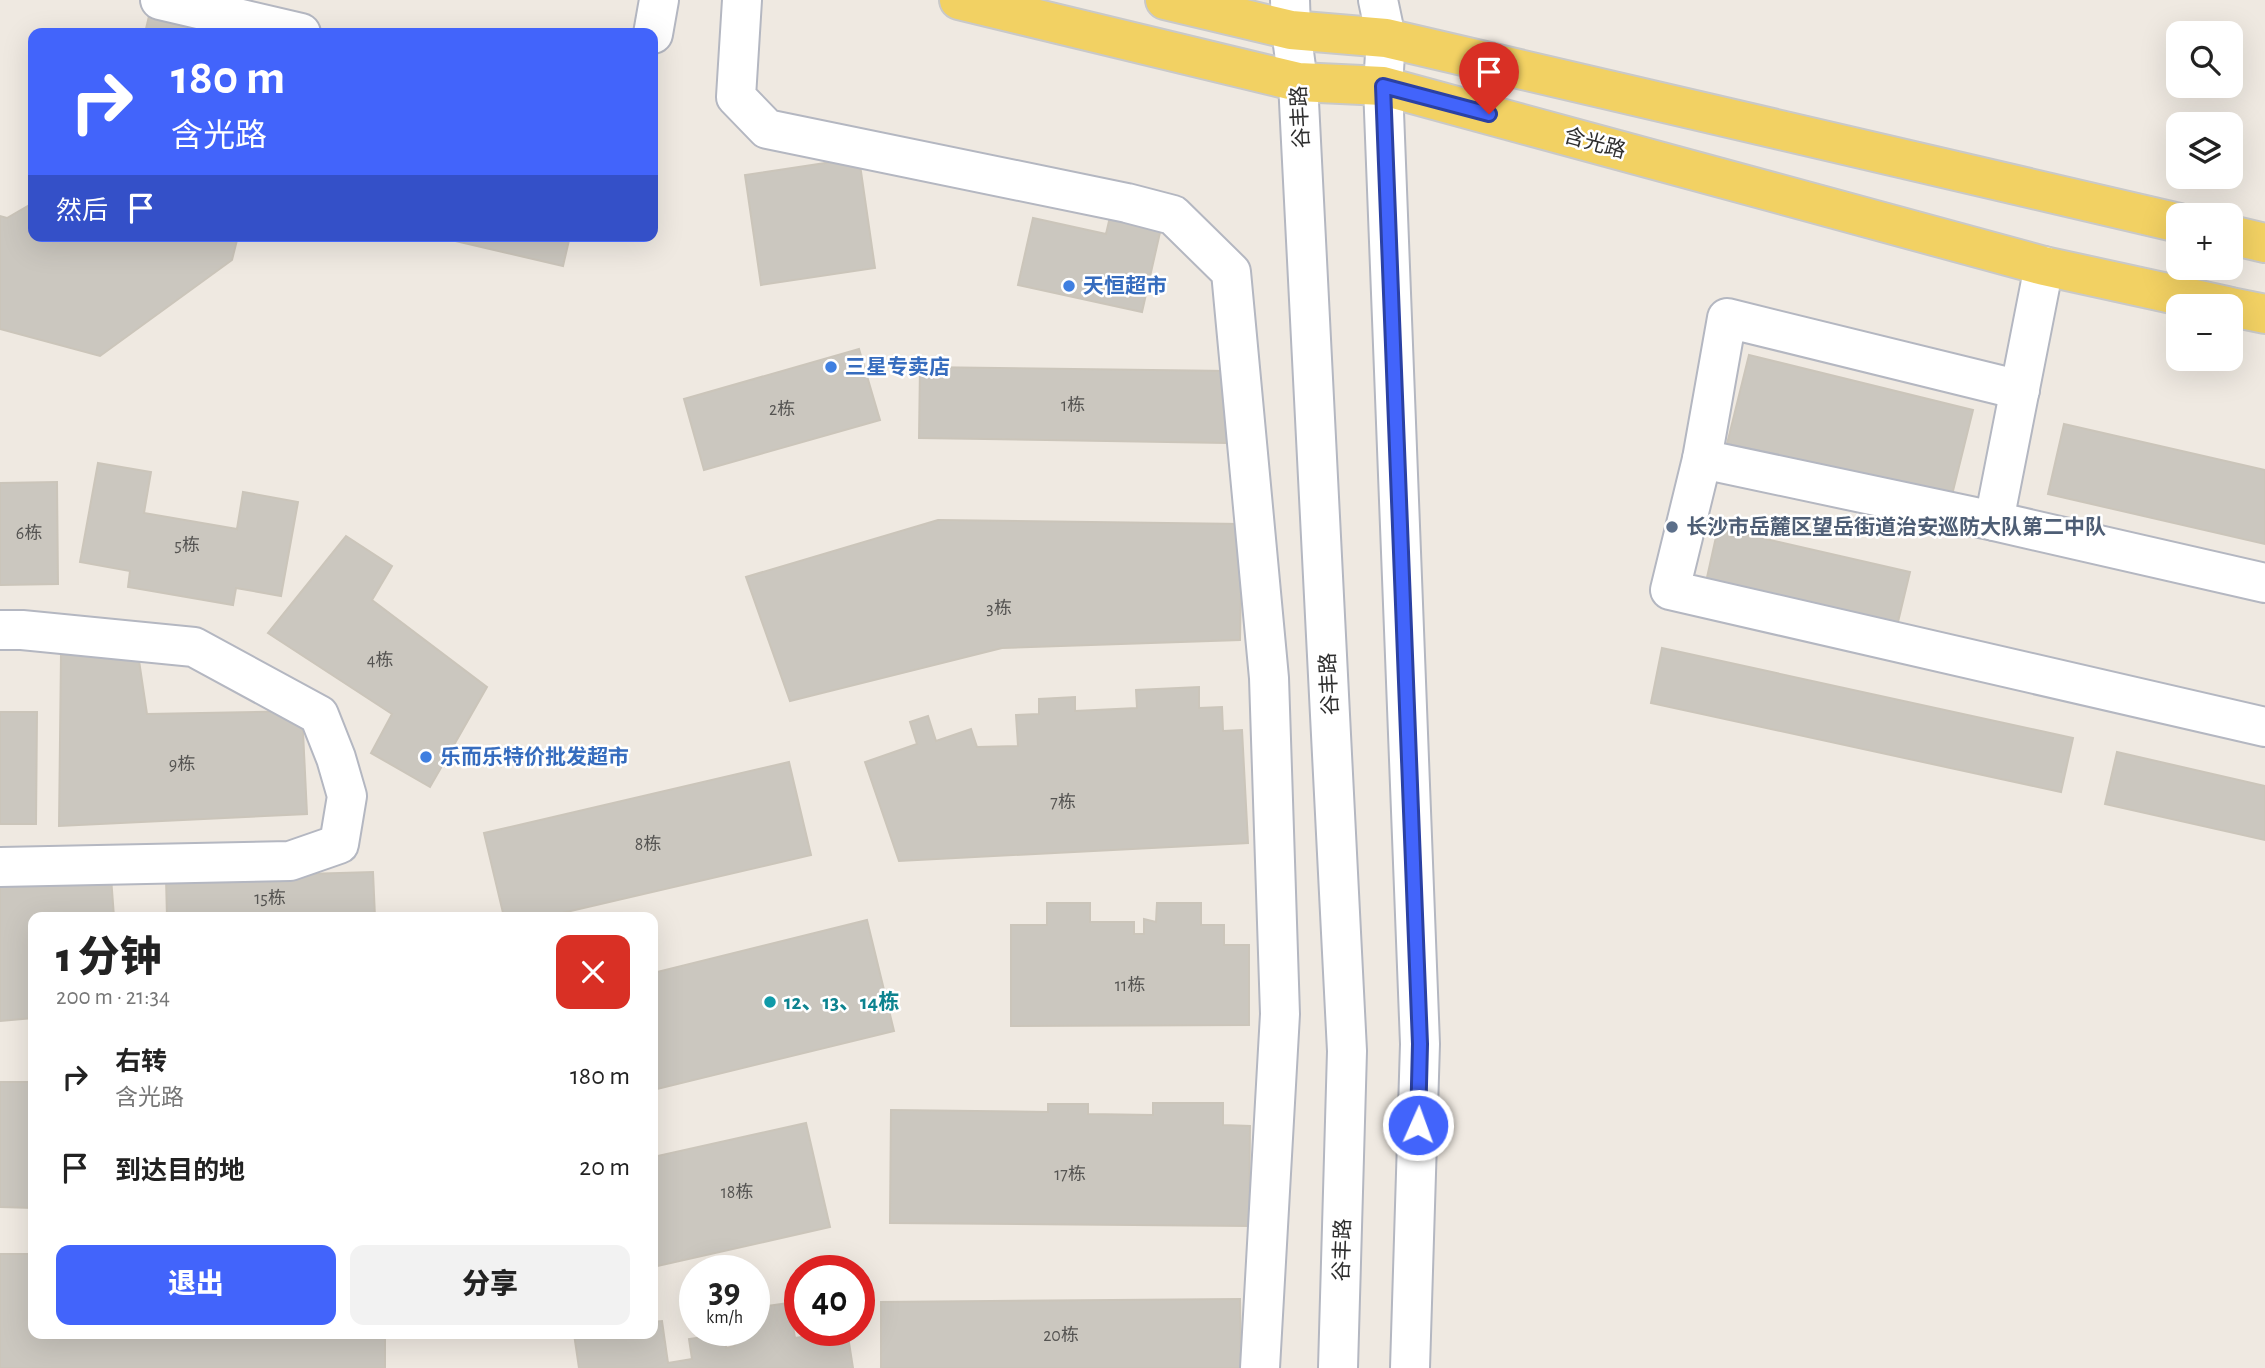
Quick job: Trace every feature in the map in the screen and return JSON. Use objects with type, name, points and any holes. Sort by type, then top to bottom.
[{"type":"main road","name":"含光路","points":[[959,0],[1298,82],[1383,86],[2044,266],[2170,294]]},
{"type":"main road","points":[[1165,0],[1291,15],[2166,220]]},
{"type":"main road","points":[[2243,238],[2265,243]]},
{"type":"main road","name":"含光路","points":[[2243,310],[2265,314]]},
{"type":"street","points":[[160,0],[280,28]]},
{"type":"street","points":[[654,28],[659,0]]},
{"type":"street","points":[[742,0],[736,97],[767,129],[1173,215],[1231,272],[1269,678],[1280,1014],[1260,1368]]},
{"type":"street","points":[[1378,0],[1385,38],[1383,86],[1420,1044],[1410,1368]]},
{"type":"street","name":"谷丰路","points":[[1291,15],[1298,82],[1347,1051],[1339,1368]]},
{"type":"street","points":[[1994,521],[2044,266]]},
{"type":"street","points":[[2020,390],[1727,318],[1702,459],[1670,590],[2265,727]]},
{"type":"street","points":[[1702,459],[1994,521],[2265,583]]},
{"type":"street","points":[[0,630],[194,647],[319,715],[347,796],[340,845],[290,861],[0,867]]},
{"type":"building","points":[[150,12],[221,28],[146,28]]},
{"type":"building","points":[[859,158],[875,268],[761,285],[745,175]]},
{"type":"building","points":[[28,206],[28,242],[236,242],[232,260],[100,356],[0,329],[0,216],[7,218]]},
{"type":"building","points":[[1110,217],[1161,228],[1142,312],[1018,285],[1033,218],[1106,234]]},
{"type":"building","points":[[460,242],[569,242],[563,266]]},
{"type":"building","points":[[859,349],[880,420],[704,470],[684,399]]},
{"type":"building","points":[[1749,355],[1973,410],[1950,503],[1726,448]]},
{"type":"building","points":[[920,367],[1228,371],[1227,443],[919,438]]},
{"type":"building","points":[[2064,424],[2265,470],[2265,544],[2048,494]]},
{"type":"building","points":[[98,463],[151,472],[144,513],[237,529],[243,492],[298,502],[281,596],[236,588],[233,605],[128,587],[130,571],[80,562]]},
{"type":"building","points":[[57,482],[58,584],[0,585],[0,483]]},
{"type":"building","points":[[938,520],[1242,524],[1240,640],[1002,648],[790,701],[746,577]]},
{"type":"building","points":[[1718,528],[1910,572],[1897,626],[1706,582]]},
{"type":"building","points":[[346,536],[392,566],[372,600],[487,687],[430,787],[371,753],[392,714],[268,633]]},
{"type":"building","points":[[1662,648],[2073,738],[2061,792],[1651,703]]},
{"type":"building","points":[[138,654],[147,714],[302,711],[307,814],[59,826],[61,655]]},
{"type":"building","points":[[1199,687],[1199,708],[1222,707],[1223,731],[1242,730],[1248,843],[899,861],[865,762],[917,744],[910,722],[928,716],[936,741],[971,729],[977,747],[1018,746],[1016,715],[1039,714],[1039,699],[1075,697],[1075,711],[1137,708],[1136,690]]},
{"type":"building","points":[[0,712],[37,712],[36,824],[0,824]]},
{"type":"building","points":[[2117,752],[2265,786],[2265,840],[2105,804]]},
{"type":"building","points":[[789,762],[811,855],[566,912],[503,912],[484,833]]},
{"type":"building","points":[[373,872],[375,912],[167,912],[166,878]]},
{"type":"building","points":[[111,877],[114,912],[28,912],[28,1018],[0,1021],[0,885]]},
{"type":"building","points":[[1047,903],[1090,903],[1090,922],[1134,922],[1134,934],[1144,934],[1144,919],[1156,922],[1157,903],[1201,903],[1201,925],[1224,925],[1224,945],[1249,945],[1249,1025],[1011,1026],[1011,925],[1047,925]]},
{"type":"building","name":"12、13、14栋","points":[[867,920],[894,1031],[658,1089],[658,972]]},
{"type":"building","points":[[0,1082],[28,1082],[28,1208],[0,1207]]},
{"type":"building","points":[[1153,1103],[1223,1103],[1223,1125],[1250,1126],[1249,1226],[890,1223],[891,1110],[1048,1112],[1048,1104],[1088,1104],[1088,1114],[1153,1115]]},
{"type":"building","points":[[806,1123],[830,1227],[706,1255],[679,1255],[679,1261],[658,1266],[658,1156]]},
{"type":"building","points":[[0,1254],[28,1254],[28,1339],[385,1339],[385,1368],[0,1368]]},
{"type":"building","points":[[1240,1299],[1241,1368],[881,1368],[881,1302]]},
{"type":"building","points":[[784,1304],[784,1346],[850,1346],[853,1368],[579,1368],[575,1339],[658,1339],[658,1321],[662,1321],[668,1363],[692,1359],[690,1346],[770,1346],[770,1306]]},
{"type":"place","name":"天恒超市","points":[[1069,286]]},
{"type":"place","name":"三星专卖店","points":[[831,367]]},
{"type":"place","name":"长沙市岳麓区望岳街道治安巡防大队第二中队","points":[[1672,527]]},
{"type":"place","name":"乐而乐特价批发超市","points":[[426,757]]},
{"type":"place","name":"12、13、14栋","points":[[770,1002]]},
{"type":"route","points":[[1418,1125],[1420,1044],[1383,86],[1489,114]]}]
